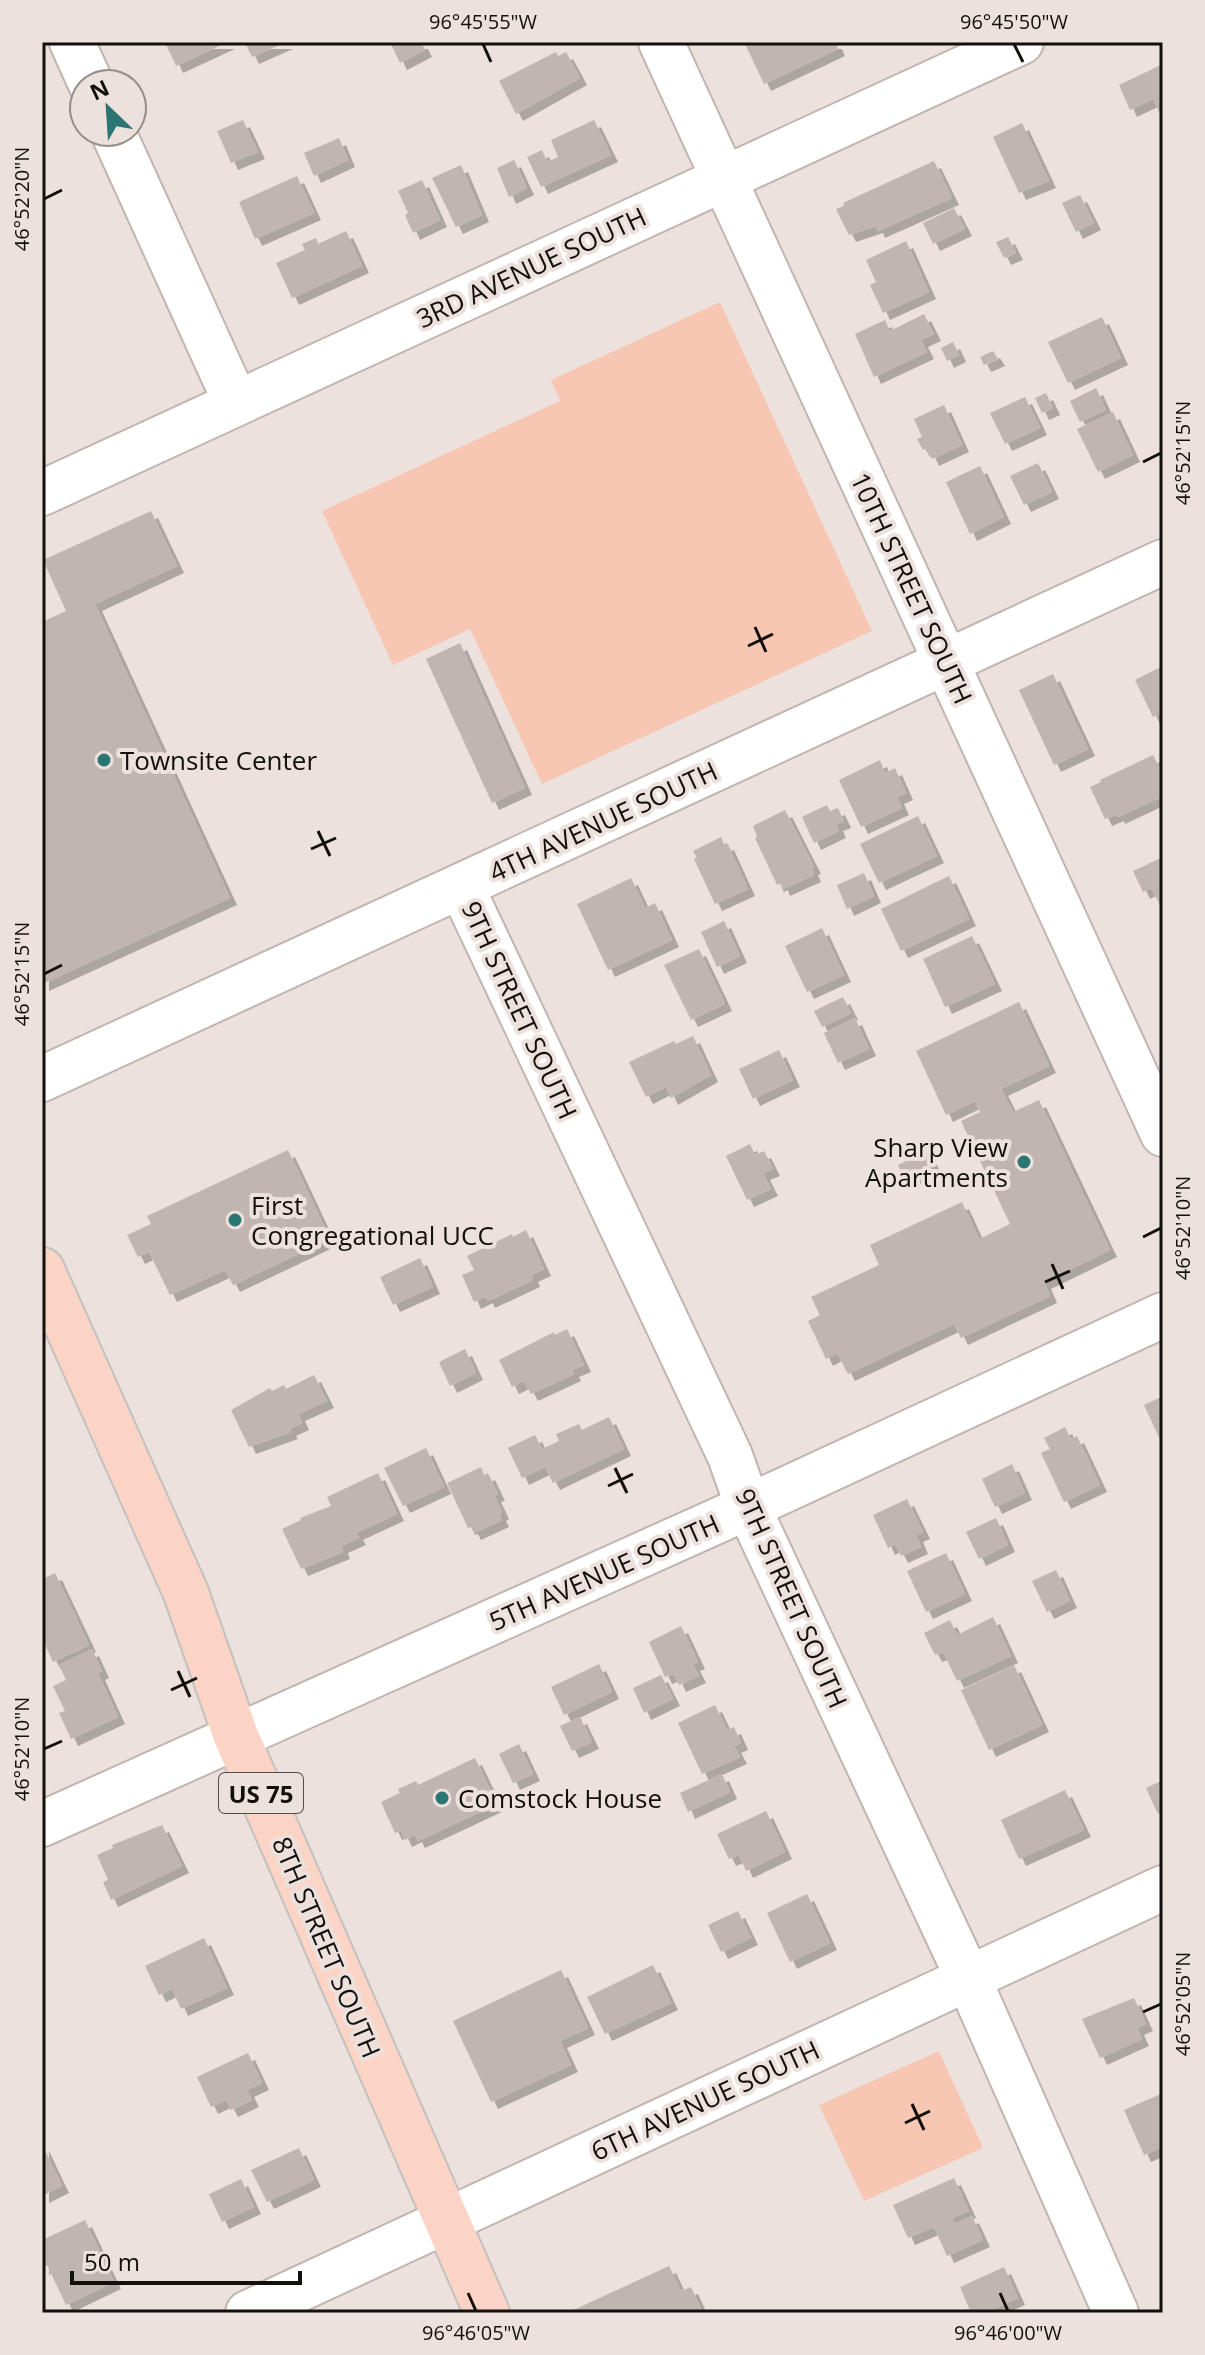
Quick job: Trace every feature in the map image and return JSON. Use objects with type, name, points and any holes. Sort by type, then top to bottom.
[{"type":"main road","name":"8TH STREET SOUTH","points":[[42,1270],[186,1593],[236,1736],[487,2313]]},
{"type":"street","points":[[72,42],[84,68]]},
{"type":"street","name":"10TH STREET SOUTH","points":[[661,42],[1163,1134]]},
{"type":"street","name":"3RD AVENUE SOUTH","points":[[42,493],[1021,42]]},
{"type":"street","points":[[120,148],[236,403]]},
{"type":"street","name":"4TH AVENUE SOUTH","points":[[42,1079],[1163,562]]},
{"type":"street","name":"9TH STREET SOUTH","points":[[461,886],[730,1456],[748,1507],[968,1978],[1116,2313]]},
{"type":"street","name":"5TH AVENUE SOUTH","points":[[42,1824],[748,1507],[1163,1315]]},
{"type":"street","name":"6TH AVENUE SOUTH","points":[[248,2313],[1163,1888]]},
{"type":"shaded area","points":[[720,302],[872,631],[542,784],[470,629],[393,665],[322,511],[560,401],[551,380]]},
{"type":"shaded area","points":[[939,2051],[983,2148],[864,2201],[819,2105]]},
{"type":"building","points":[[165,42],[228,42],[176,66]]},
{"type":"building","points":[[245,42],[286,42],[252,57]]},
{"type":"building","points":[[390,42],[421,42],[425,50],[400,63]]},
{"type":"building","points":[[744,42],[835,42],[838,49],[764,84]]},
{"type":"building","points":[[556,52],[558,56],[566,52],[580,78],[516,114],[499,81]]},
{"type":"building","points":[[1163,64],[1163,121],[1153,99],[1130,110],[1119,85]]},
{"type":"building","points":[[243,120],[258,152],[231,163],[217,131]]},
{"type":"building","points":[[594,120],[611,155],[541,187],[527,157],[542,150],[547,162],[558,157],[551,140]]},
{"type":"building","points":[[1022,123],[1049,181],[1019,193],[993,137]]},
{"type":"building","points":[[339,138],[348,160],[314,176],[304,153]]},
{"type":"building","points":[[514,160],[527,188],[509,197],[497,168]]},
{"type":"building","points":[[934,161],[952,198],[878,231],[876,226],[849,235],[836,209]]},
{"type":"building","points":[[461,165],[482,215],[456,227],[432,178]]},
{"type":"building","points":[[297,176],[314,213],[255,239],[239,202]]},
{"type":"building","points":[[422,180],[440,220],[413,233],[398,191]]},
{"type":"building","points":[[1080,195],[1094,223],[1076,232],[1062,203]]},
{"type":"building","points":[[954,208],[965,229],[933,244],[923,223]]},
{"type":"building","points":[[346,231],[362,266],[292,298],[276,263],[305,250],[302,244],[316,238],[318,244]]},
{"type":"building","points":[[1008,237],[1016,253],[1004,258],[996,242]]},
{"type":"building","points":[[906,241],[929,292],[883,313],[870,285],[876,282],[866,260]]},
{"type":"building","points":[[924,314],[934,334],[921,340],[927,352],[874,377],[855,334],[885,320],[890,331]]},
{"type":"building","points":[[1102,317],[1121,358],[1068,383],[1048,342]]},
{"type":"building","points":[[953,342],[959,355],[947,361],[941,348]]},
{"type":"building","points":[[993,351],[998,359],[984,365],[980,357]]},
{"type":"building","points":[[1096,388],[1106,410],[1080,422],[1070,401]]},
{"type":"building","points":[[1046,393],[1053,408],[1042,413],[1035,398]]},
{"type":"building","points":[[1025,397],[1040,428],[1005,444],[990,413]]},
{"type":"building","points":[[944,405],[962,445],[932,459],[927,448],[923,450],[917,439],[922,437],[914,419]]},
{"type":"building","points":[[1113,412],[1133,455],[1098,472],[1077,429]]},
{"type":"building","points":[[1038,463],[1052,492],[1024,505],[1010,476]]},
{"type":"building","points":[[980,466],[1004,517],[970,534],[946,482]]},
{"type":"building","name":"Townsite Center","points":[[151,511],[177,566],[95,604],[230,898],[42,984],[42,622],[66,611],[43,560]]},
{"type":"building","points":[[460,643],[525,788],[492,803],[426,659]]},
{"type":"building","points":[[1163,666],[1163,712],[1153,717],[1135,680]]},
{"type":"building","points":[[1053,674],[1088,749],[1054,765],[1019,690]]},
{"type":"building","points":[[1153,755],[1158,765],[1163,763],[1163,796],[1118,817],[1117,814],[1105,819],[1090,787]]},
{"type":"building","points":[[880,760],[885,773],[895,768],[906,793],[897,797],[902,808],[861,827],[839,780]]},
{"type":"building","points":[[827,805],[830,811],[838,808],[844,821],[836,824],[839,831],[814,843],[802,817]]},
{"type":"building","points":[[785,810],[814,867],[811,868],[814,875],[783,889],[781,883],[777,885],[755,838],[753,826]]},
{"type":"building","points":[[918,816],[937,856],[879,883],[860,844]]},
{"type":"building","points":[[721,837],[724,844],[727,843],[748,889],[715,904],[693,851]]},
{"type":"building","points":[[1163,857],[1163,904],[1160,905],[1151,888],[1143,892],[1133,871]]},
{"type":"building","points":[[864,873],[874,896],[847,909],[837,885]]},
{"type":"building","points":[[949,876],[969,919],[901,951],[881,909]]},
{"type":"building","points":[[631,878],[645,908],[655,903],[672,940],[608,970],[577,904]]},
{"type":"building","points":[[724,921],[740,956],[717,967],[701,932]]},
{"type":"building","points":[[822,928],[844,975],[807,992],[785,946]]},
{"type":"building","points":[[972,936],[995,984],[945,1007],[923,959]]},
{"type":"building","points":[[699,949],[725,1004],[691,1020],[664,965]]},
{"type":"building","points":[[843,997],[851,1013],[822,1027],[814,1011]]},
{"type":"building","name":"Sharp View Apartments","points":[[1019,1002],[1049,1066],[1001,1089],[1013,1112],[1039,1100],[1110,1250],[1044,1282],[1050,1296],[961,1338],[954,1324],[848,1374],[837,1353],[826,1359],[808,1321],[820,1315],[811,1297],[879,1265],[870,1245],[962,1202],[979,1239],[1010,1224],[961,1121],[980,1112],[975,1101],[946,1115],[916,1051]]},
{"type":"building","points":[[855,1018],[869,1049],[838,1063],[824,1033]]},
{"type":"building","points":[[693,1036],[711,1075],[671,1098],[666,1087],[646,1097],[629,1062],[674,1041],[676,1044]]},
{"type":"building","points":[[779,1050],[793,1080],[753,1099],[739,1069]]},
{"type":"building","points":[[750,1144],[755,1155],[764,1151],[773,1169],[763,1173],[771,1189],[747,1200],[726,1156]]},
{"type":"building","name":"First Congregational UCC","points":[[288,1150],[330,1239],[233,1285],[225,1270],[170,1295],[149,1252],[138,1257],[127,1235],[151,1224],[147,1216]]},
{"type":"building","points":[[927,1151],[934,1167],[905,1181],[898,1165]]},
{"type":"building","points":[[526,1230],[544,1269],[531,1275],[533,1280],[488,1301],[486,1296],[474,1302],[462,1275],[474,1270],[467,1256]]},
{"type":"building","points":[[420,1258],[433,1287],[393,1305],[380,1277]]},
{"type":"building","points":[[567,1329],[584,1365],[572,1370],[574,1374],[531,1394],[524,1381],[512,1387],[499,1360],[554,1332],[555,1335]]},
{"type":"building","points":[[465,1349],[476,1373],[450,1386],[439,1362]]},
{"type":"building","points":[[314,1375],[327,1401],[298,1414],[302,1423],[289,1429],[291,1432],[249,1447],[231,1410],[270,1388],[272,1391],[284,1385],[286,1389]]},
{"type":"building","points":[[1163,1396],[1163,1446],[1144,1405]]},
{"type":"building","points":[[609,1417],[624,1449],[553,1483],[545,1467],[522,1478],[508,1448],[535,1435],[542,1449],[559,1441],[556,1434],[579,1424],[582,1430]]},
{"type":"building","points":[[1065,1427],[1071,1439],[1077,1436],[1100,1485],[1064,1502],[1041,1453],[1050,1449],[1044,1438]]},
{"type":"building","points":[[426,1448],[444,1487],[403,1506],[384,1468]]},
{"type":"building","points":[[1012,1464],[1025,1493],[995,1507],[982,1479]]},
{"type":"building","points":[[481,1467],[484,1475],[488,1473],[498,1494],[494,1495],[502,1512],[499,1514],[502,1520],[474,1533],[471,1527],[468,1528],[447,1483]]},
{"type":"building","points":[[378,1473],[397,1514],[356,1533],[359,1538],[341,1546],[343,1552],[301,1569],[282,1529],[331,1506],[327,1497]]},
{"type":"building","points":[[907,1499],[923,1532],[916,1535],[921,1547],[901,1556],[895,1544],[888,1548],[873,1515]]},
{"type":"building","points":[[996,1518],[1008,1545],[979,1559],[966,1532]]},
{"type":"building","points":[[946,1553],[965,1594],[926,1612],[907,1571]]},
{"type":"building","points":[[1056,1570],[1070,1601],[1047,1612],[1032,1581]]},
{"type":"building","points":[[55,1573],[89,1645],[53,1662],[42,1638],[42,1579]]},
{"type":"building","points":[[993,1617],[1011,1656],[957,1681],[943,1652],[935,1655],[924,1633],[950,1620],[957,1635]]},
{"type":"building","points":[[681,1626],[698,1662],[693,1664],[699,1676],[679,1685],[674,1674],[665,1677],[649,1642]]},
{"type":"building","points":[[92,1649],[102,1671],[98,1673],[118,1717],[71,1739],[59,1713],[65,1711],[53,1686],[66,1680],[59,1665]]},
{"type":"building","points":[[599,1664],[612,1692],[564,1715],[551,1687]]},
{"type":"building","points":[[1014,1665],[1042,1725],[989,1750],[961,1690]]},
{"type":"building","points":[[661,1675],[673,1699],[644,1713],[633,1688]]},
{"type":"building","points":[[715,1705],[727,1730],[734,1727],[741,1743],[734,1746],[740,1757],[702,1774],[678,1723]]},
{"type":"building","points":[[580,1717],[592,1742],[572,1751],[560,1726]]},
{"type":"building","points":[[519,1744],[533,1774],[513,1783],[499,1754]]},
{"type":"building","name":"Comstock House","points":[[475,1758],[497,1804],[418,1841],[415,1835],[405,1840],[401,1831],[395,1833],[381,1802],[400,1793],[398,1789],[416,1781],[418,1785]]},
{"type":"building","points":[[722,1774],[730,1792],[688,1812],[680,1793]]},
{"type":"building","points":[[1163,1780],[1163,1811],[1158,1814],[1146,1788]]},
{"type":"building","points":[[1065,1790],[1084,1830],[1019,1859],[1001,1820]]},
{"type":"building","points":[[766,1811],[785,1852],[746,1871],[739,1855],[729,1859],[717,1834]]},
{"type":"building","points":[[162,1825],[182,1866],[111,1900],[103,1882],[108,1880],[97,1855],[113,1848],[112,1845]]},
{"type":"building","points":[[807,1894],[830,1943],[790,1962],[767,1913]]},
{"type":"building","points":[[738,1911],[751,1938],[721,1952],[708,1925]]},
{"type":"building","points":[[204,1938],[227,1988],[181,2009],[172,1989],[159,1995],[145,1966]]},
{"type":"building","points":[[653,1965],[671,2003],[605,2034],[587,1997]]},
{"type":"building","points":[[561,1970],[588,2028],[560,2041],[571,2065],[491,2102],[453,2021]]},
{"type":"building","points":[[1134,1998],[1146,2024],[1137,2028],[1142,2039],[1100,2058],[1082,2019]]},
{"type":"building","points":[[248,2053],[262,2083],[247,2090],[252,2100],[231,2110],[226,2100],[211,2107],[197,2077]]},
{"type":"building","points":[[1163,2093],[1163,2147],[1144,2155],[1124,2110]]},
{"type":"building","points":[[42,2144],[62,2186],[42,2196]]},
{"type":"building","points":[[299,2148],[314,2180],[267,2202],[251,2170]]},
{"type":"building","points":[[954,2178],[969,2211],[952,2218],[955,2224],[972,2216],[983,2240],[947,2256],[934,2227],[908,2238],[893,2205]]},
{"type":"building","points":[[241,2179],[254,2207],[222,2222],[209,2194]]},
{"type":"building","points":[[85,2220],[114,2282],[66,2305],[47,2265],[42,2268],[42,2240]]},
{"type":"building","points":[[669,2266],[681,2291],[691,2287],[702,2311],[567,2313]]},
{"type":"building","points":[[1004,2267],[1018,2298],[985,2313],[971,2313],[960,2287]]},
{"type":"place","name":"Townsite Center","points":[[104,760]]},
{"type":"place","name":"Sharp View Apartments","points":[[1024,1162]]},
{"type":"place","name":"First Congregational UCC","points":[[235,1220]]},
{"type":"place","name":"Comstock House","points":[[442,1798]]}]
